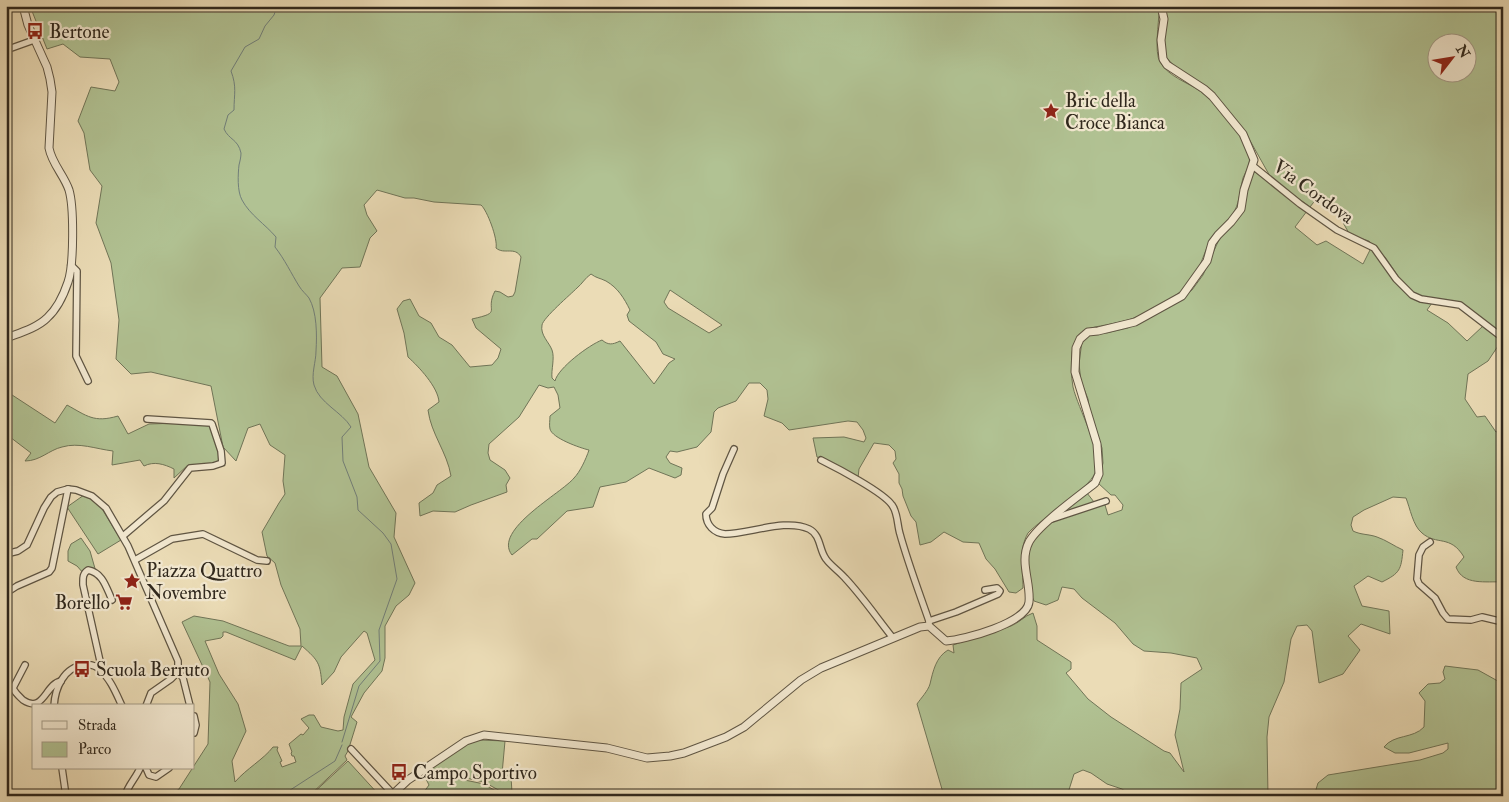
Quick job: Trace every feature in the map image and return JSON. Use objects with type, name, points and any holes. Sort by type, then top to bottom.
[{"type":"street","points":[[6,338],[38,325],[47,319],[69,280],[71,265],[72,209],[69,190],[51,156],[49,148],[52,92],[50,80],[47,67],[28,25],[23,6]]},
{"type":"street","points":[[1161,6],[1164,19],[1161,40],[1163,58],[1167,65],[1212,96],[1243,134],[1254,160],[1253,166]]},
{"type":"street","points":[[6,50],[34,40]]},
{"type":"street","name":"Via Cordova","points":[[1052,519],[1095,483],[1099,474],[1097,444],[1075,372],[1076,348],[1080,339],[1088,332],[1135,322],[1182,296],[1207,260],[1212,243],[1241,209],[1244,190],[1253,166],[1300,204],[1337,230],[1374,248],[1396,279],[1412,295],[1421,299],[1460,305],[1503,338]]},
{"type":"street","points":[[71,265],[76,271],[76,356],[88,381]]},
{"type":"street","points":[[123,536],[164,501],[190,468],[213,466],[222,463],[221,451],[212,424],[147,420]]},
{"type":"street","points":[[734,450],[722,474],[712,508],[706,514],[710,527],[724,534],[774,526],[809,529],[820,542],[827,562],[844,576],[893,638]]},
{"type":"street","points":[[821,460],[884,496],[891,503],[895,510],[899,532],[929,624],[946,642],[960,640],[1013,621],[1027,610],[1029,602],[1024,560],[1030,541],[1052,519],[1106,501]]},
{"type":"street","points":[[6,593],[41,576],[52,568],[68,489]]},
{"type":"street","points":[[6,554],[18,551],[27,545],[44,508],[51,497],[57,492],[68,489],[76,490],[97,499],[106,508],[135,560],[179,665],[178,672],[151,692],[147,704]]},
{"type":"street","points":[[135,560],[172,539],[204,534],[257,560],[267,562]]},
{"type":"street","points":[[1430,542],[1423,546],[1419,555],[1417,579],[1419,584],[1435,598],[1448,619],[1471,620],[1482,617],[1503,622]]},
{"type":"street","points":[[99,668],[100,661],[83,584],[84,574],[88,570],[99,574],[103,579],[112,600]]},
{"type":"street","points":[[351,749],[391,793],[471,738],[484,736],[607,748],[647,758],[684,753],[726,737],[744,727],[801,680],[821,668],[977,604],[998,594],[1000,591],[997,588],[985,590]]},
{"type":"street","points":[[54,704],[55,696],[61,681],[68,673],[80,665],[89,664],[99,668],[111,684],[121,704]]},
{"type":"street","points":[[25,665],[13,688],[26,702],[38,703],[53,684],[61,681]]},
{"type":"street","points":[[178,672],[183,678],[190,704]]},
{"type":"street","points":[[62,770],[66,796]]},
{"type":"street","points":[[125,796],[131,782],[139,770]]},
{"type":"street","points":[[147,770],[149,775],[156,778],[166,770]]},
{"type":"green space","points":[[30,6],[1155,6],[1159,10],[1157,45],[1160,62],[1168,72],[1200,91],[1222,111],[1242,138],[1249,156],[1249,162],[1235,210],[1212,238],[1197,271],[1187,286],[1171,298],[1139,316],[1084,330],[1076,340],[1072,353],[1072,383],[1096,453],[1097,464],[1095,473],[1091,480],[1074,496],[1028,533],[1022,553],[1023,588],[1016,593],[1009,592],[995,569],[986,559],[979,543],[963,542],[944,532],[931,542],[920,545],[916,522],[911,516],[903,496],[899,483],[899,474],[893,463],[896,459],[895,451],[889,445],[874,443],[859,469],[858,478],[817,457],[813,438],[844,437],[864,442],[866,438],[857,422],[848,421],[789,430],[782,423],[764,416],[768,399],[767,390],[760,383],[749,383],[736,401],[718,408],[714,412],[711,432],[697,447],[677,452],[670,451],[666,457],[670,463],[682,468],[681,475],[675,478],[649,468],[626,482],[600,487],[593,507],[567,511],[537,539],[532,539],[512,555],[508,545],[520,524],[574,478],[583,465],[589,450],[567,442],[552,432],[550,416],[560,408],[558,395],[554,387],[548,388],[539,385],[519,417],[489,444],[488,453],[490,460],[505,470],[510,478],[506,485],[507,492],[455,512],[433,511],[420,516],[419,503],[433,493],[437,485],[451,476],[432,427],[428,410],[439,402],[438,396],[427,378],[408,357],[397,309],[403,301],[410,299],[419,316],[431,323],[439,337],[452,345],[470,367],[492,365],[498,358],[501,349],[476,328],[472,319],[490,313],[495,291],[508,297],[513,296],[521,257],[516,252],[502,251],[496,248],[492,225],[481,205],[405,198],[377,190],[364,205],[367,215],[377,231],[370,238],[360,267],[342,268],[320,298],[322,367],[337,376],[358,414],[369,467],[396,513],[394,537],[415,583],[409,595],[396,606],[385,626],[385,658],[382,671],[364,693],[351,717],[357,722],[345,756],[347,760],[309,796],[170,796],[179,789],[191,770],[195,770],[195,764],[208,744],[210,682],[182,622],[194,616],[223,621],[289,646],[301,646],[300,629],[281,585],[275,563],[267,556],[262,532],[285,494],[283,481],[285,455],[270,445],[260,424],[248,428],[236,461],[223,447],[211,386],[151,372],[131,374],[116,359],[119,320],[111,263],[96,223],[102,186],[90,170],[84,133],[78,121],[91,87],[115,91],[119,82],[110,59],[80,57],[63,44],[47,49]],"holes":[[[591,274],[606,281],[617,290],[630,310],[627,315],[629,321],[656,342],[663,354],[675,359],[669,363],[654,384],[620,341],[610,344],[602,340],[596,343],[568,364],[555,381],[552,378],[553,353],[543,335],[542,325],[552,312]],[[670,290],[722,325],[709,333],[668,308],[664,302]],[[364,631],[367,633],[375,660],[353,684],[344,717],[343,730],[338,731],[321,727],[314,715],[309,715],[301,719],[309,728],[303,735],[301,734],[289,744],[292,756],[294,756],[296,762],[282,767],[280,762],[282,761],[277,750],[278,747],[273,747],[235,782],[232,761],[246,731],[238,704],[219,674],[205,641],[221,638],[223,632],[226,632],[295,660],[302,646],[318,663],[322,685],[334,672],[341,657]]]},
{"type":"green space","points":[[1163,6],[1503,6],[1503,335],[1468,307],[1419,296],[1406,288],[1385,257],[1369,241],[1350,235],[1333,205],[1320,194],[1310,207],[1271,178],[1248,137],[1234,117],[1175,67],[1166,57],[1164,47],[1166,18]]},
{"type":"green space","points":[[1255,172],[1307,211],[1295,227],[1317,245],[1326,241],[1363,264],[1371,248],[1407,294],[1432,303],[1427,310],[1448,323],[1467,341],[1483,326],[1503,340],[1503,344],[1500,343],[1488,361],[1468,374],[1465,399],[1477,417],[1485,416],[1496,432],[1503,429],[1503,582],[1483,582],[1469,580],[1464,577],[1456,567],[1464,557],[1459,550],[1454,545],[1433,539],[1422,533],[1414,521],[1406,498],[1393,497],[1353,517],[1351,525],[1353,531],[1380,538],[1403,550],[1400,567],[1393,576],[1382,582],[1368,576],[1354,586],[1362,606],[1389,611],[1390,634],[1361,624],[1348,636],[1360,650],[1343,674],[1319,683],[1312,631],[1307,625],[1297,626],[1291,639],[1284,682],[1269,717],[1267,737],[1268,796],[1132,796],[1083,770],[1074,774],[1067,796],[944,796],[917,704],[929,687],[941,656],[948,650],[954,653],[953,645],[1011,626],[1033,613],[1037,626],[1037,640],[1071,662],[1071,669],[1066,673],[1088,699],[1111,717],[1170,753],[1184,772],[1175,735],[1180,709],[1181,683],[1202,669],[1197,658],[1171,653],[1144,651],[1133,644],[1115,623],[1082,598],[1074,589],[1062,587],[1058,600],[1046,605],[1034,601],[1027,580],[1027,557],[1036,537],[1087,493],[1094,502],[1105,505],[1108,515],[1122,510],[1123,505],[1115,495],[1111,495],[1098,483],[1103,463],[1102,448],[1081,381],[1079,364],[1082,341],[1098,332],[1107,333],[1128,328],[1179,300],[1192,290],[1203,275],[1222,233],[1231,225],[1251,175]]},
{"type":"green space","points":[[6,391],[55,423],[67,405],[91,417],[103,419],[118,416],[128,434],[149,424],[180,423],[210,426],[220,458],[216,464],[188,465],[174,478],[174,469],[166,466],[155,463],[144,466],[140,460],[112,465],[113,451],[81,446],[62,447],[30,461],[25,461],[31,453],[6,434]]},
{"type":"green space","points":[[84,495],[99,504],[121,540],[98,554],[67,507]]},
{"type":"green space","points":[[81,538],[90,551],[96,572],[92,571],[84,574],[77,566],[68,561],[68,551],[71,544]]},
{"type":"green space","points":[[1445,666],[1478,670],[1503,686],[1503,788],[1489,796],[1314,796],[1318,783],[1328,775],[1420,760],[1443,753],[1448,749],[1448,743],[1409,753],[1395,753],[1384,747],[1393,740],[1420,731],[1424,727],[1425,701],[1419,693],[1428,684],[1440,683],[1445,679],[1443,672]]},
{"type":"green space","points":[[480,740],[505,741],[502,774],[511,776],[512,793],[502,792],[484,782],[429,770],[467,744]]},
{"type":"green space","points":[[348,761],[380,796],[310,796]]},
{"type":"green space","points":[[426,772],[484,784],[504,796],[421,796],[429,785],[422,775]]},
{"type":"waterway","points":[[277,6],[274,15],[265,26],[259,39],[245,47],[231,71],[235,86],[234,110],[228,115],[224,129],[240,148],[238,182],[242,200],[249,210],[276,237],[275,247],[312,304],[316,331],[314,385],[321,397],[351,427],[342,437],[343,461],[357,497],[358,510],[383,533],[391,544],[397,579],[379,630],[380,661],[359,686],[342,742]]},
{"type":"waterway","points":[[281,796],[335,761],[342,745]]},
{"type":"place","name":"Bertone","points":[[35,31]]},
{"type":"place","name":"Bric della Croce Bianca","points":[[1051,111]]},
{"type":"place","name":"Piazza Quattro Novembre","points":[[132,581]]},
{"type":"place","name":"Borello","points":[[124,602]]},
{"type":"place","name":"Scuola Berruto","points":[[82,669]]},
{"type":"place","name":"Campo Sportivo","points":[[399,772]]}]
